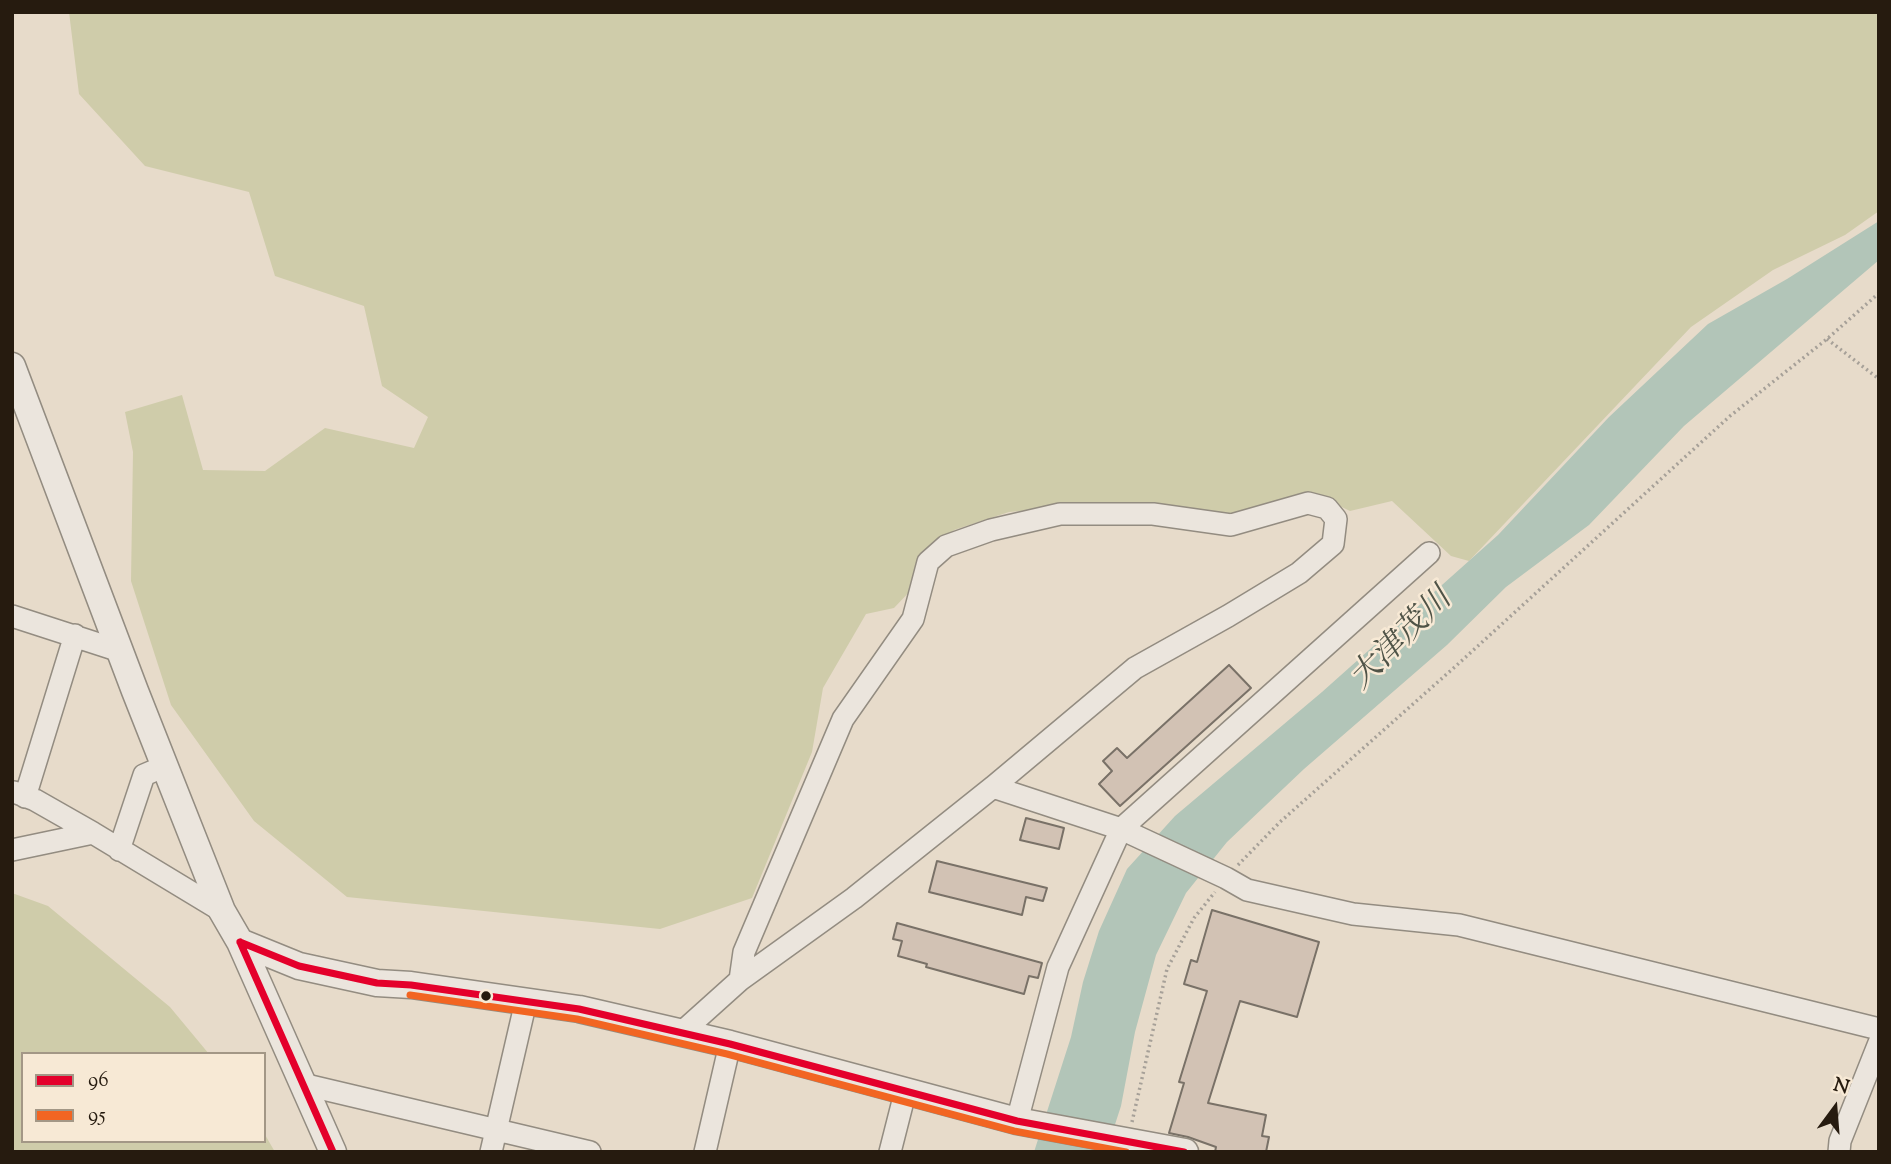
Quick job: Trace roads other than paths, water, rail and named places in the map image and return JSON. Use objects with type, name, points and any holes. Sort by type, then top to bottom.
[{"type":"street","points":[[12,366],[222,911],[240,942],[334,1152]]},
{"type":"street","points":[[681,1033],[740,980],[854,898],[993,787],[1135,668],[1299,573],[1333,544],[1336,519],[1327,508],[1308,503],[1231,525],[1153,514],[1060,514],[991,530],[946,546],[928,562],[913,619],[843,719],[744,952],[740,980]]},
{"type":"street","points":[[1017,1121],[1058,967],[1121,829],[1429,553]]},
{"type":"street","points":[[12,616],[120,651]]},
{"type":"street","points":[[75,635],[19,794],[93,833],[222,911]]},
{"type":"street","points":[[119,850],[144,775],[165,766]]},
{"type":"street","points":[[993,787],[1121,829],[1247,890],[1353,914],[1459,925],[1879,1029]]},
{"type":"street","points":[[12,850],[93,833]]},
{"type":"street","points":[[240,942],[299,966],[377,983],[411,985],[579,1009],[730,1044],[1017,1121],[1125,1146],[1185,1152]]},
{"type":"street","points":[[491,1152],[526,1001]]},
{"type":"street","points":[[1839,1152],[1840,1141],[1879,1043]]},
{"type":"street","points":[[705,1152],[730,1044]]},
{"type":"street","points":[[302,1084],[590,1152]]},
{"type":"street","points":[[890,1152],[905,1093]]},
{"type":"water","name":"大津茂川","points":[[1879,221],[1879,260],[1684,426],[1589,525],[1506,587],[1447,645],[1304,769],[1227,842],[1186,893],[1156,955],[1135,1032],[1121,1106],[1106,1152],[1034,1152],[1071,1037],[1083,982],[1099,931],[1127,869],[1175,816],[1322,692],[1498,535],[1609,417],[1708,324],[1787,279]]}]
